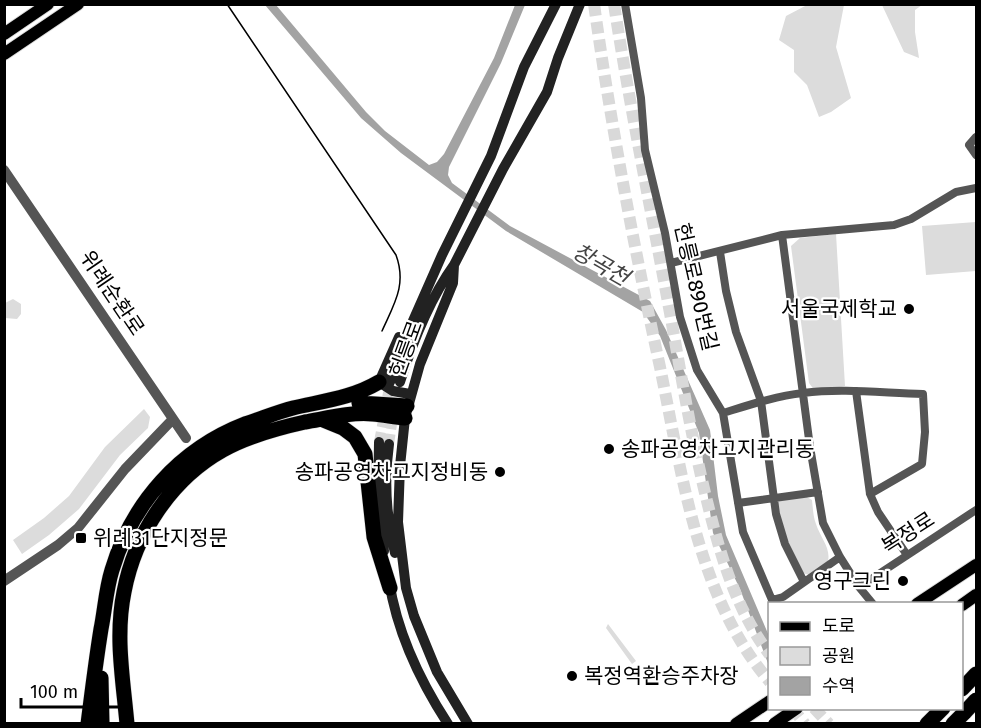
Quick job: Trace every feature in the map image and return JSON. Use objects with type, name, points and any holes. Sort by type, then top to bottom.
[{"type":"highway","points":[[118,723],[115,654],[126,581],[140,542],[154,515],[175,489],[207,461],[231,446],[390,382]]},
{"type":"highway","points":[[88,723],[109,582],[119,550],[141,508],[169,473],[192,453],[226,432],[291,409],[373,414],[408,406]]},
{"type":"highway","points":[[320,411],[355,437],[365,453],[374,537],[390,588]]},
{"type":"highway","points":[[120,619],[119,650],[127,723]]},
{"type":"highway","points":[[101,630],[102,723]]},
{"type":"highway","points":[[963,691],[976,674]]},
{"type":"highway","points":[[953,723],[971,710],[976,700]]},
{"type":"highway","points":[[927,723],[941,710]]},
{"type":"main road","points":[[4,34],[48,4]]},
{"type":"main road","points":[[4,54],[78,4]]},
{"type":"main road","points":[[408,406],[393,391],[390,382],[422,284],[442,255],[482,177],[500,135],[524,67],[556,4]]},
{"type":"main road","name":"헌릉로","points":[[468,723],[437,672],[414,616],[406,588],[398,522],[400,466],[408,406],[420,364],[453,283],[454,265],[547,92],[580,4]]},
{"type":"main road","points":[[390,382],[417,335],[440,285],[454,265]]},
{"type":"main road","points":[[406,588],[394,550],[387,501],[384,443],[378,511],[390,588],[400,625],[414,662],[448,723]]},
{"type":"main road","points":[[919,602],[976,565]]},
{"type":"main road","points":[[963,604],[976,595]]},
{"type":"main road","points":[[736,723],[767,703]]},
{"type":"main road","points":[[774,723],[794,710]]},
{"type":"street","name":"헌릉로890번길","points":[[626,4],[641,98],[645,150],[671,263],[680,317],[697,370],[723,413],[743,532],[772,600],[783,597],[840,557]]},
{"type":"street","points":[[976,137],[969,145],[976,155]]},
{"type":"street","name":"위례순환로","points":[[4,170],[186,438]]},
{"type":"street","points":[[671,263],[782,235],[894,225],[911,219],[956,192],[976,188]]},
{"type":"street","points":[[782,235],[810,447],[824,523],[840,557],[871,602]]},
{"type":"street","points":[[720,252],[736,332],[761,402],[776,514],[785,544],[804,582]]},
{"type":"street","points":[[856,391],[870,494],[878,512],[907,555]]},
{"type":"street","points":[[723,413],[803,393],[856,391],[923,394],[925,432],[922,464],[870,494]]},
{"type":"street","points":[[4,581],[58,545],[78,528],[125,469],[173,419]]},
{"type":"street","points":[[738,503],[818,492]]},
{"type":"street","name":"복정로","points":[[859,587],[976,510]]},
{"type":"street","points":[[963,694],[971,710]]},
{"type":"green space","points":[[807,5],[844,5],[836,47],[851,98],[831,112],[819,117],[807,85],[794,72],[794,50],[779,40],[786,16]]},
{"type":"green space","points":[[882,5],[922,5],[915,10],[915,32],[919,58],[904,52]]},
{"type":"green space","points":[[976,222],[976,271],[926,275],[922,226]]},
{"type":"green space","points":[[836,234],[845,386],[815,391],[809,383],[791,246],[800,238]]},
{"type":"green space","points":[[13,299],[21,304],[21,314],[17,319],[5,318],[5,303]]},
{"type":"green space","points":[[144,409],[150,417],[148,428],[120,455],[79,509],[49,535],[22,554],[13,540],[44,518],[69,496],[105,447]]},
{"type":"green space","points":[[805,496],[812,500],[815,521],[829,556],[828,561],[809,575],[803,573],[787,543],[777,503],[782,497]]},
{"type":"green space","points":[[608,624],[636,661],[632,664],[606,628]]},
{"type":"water","points":[[265,5],[276,5],[366,112],[385,131],[429,165],[437,162],[444,154],[494,58],[515,5],[525,5],[501,63],[449,167],[448,175],[452,183],[510,226],[650,301],[666,330],[710,430],[718,496],[726,535],[768,634],[768,663],[740,589],[713,533],[699,433],[660,336],[643,312],[506,231],[401,153],[361,118]]},
{"type":"tunnel","points":[[594,4],[615,141],[632,232],[685,491],[709,573],[725,612],[745,648],[768,679]]},
{"type":"tunnel","points":[[614,4],[683,388],[704,488],[720,551],[740,605],[768,652]]},
{"type":"tunnel","points":[[379,442],[390,382]]},
{"type":"tunnel","points":[[389,444],[394,411]]},
{"type":"tunnel","points":[[794,710],[805,724]]},
{"type":"tunnel","points":[[816,710],[829,724]]},
{"type":"tram line","points":[[227,4],[396,255],[400,285],[395,303],[382,331]]},
{"type":"place","name":"서울국제학교","points":[[909,309]]},
{"type":"place","name":"송파공영차고지관리동","points":[[609,449]]},
{"type":"place","name":"송파공영차고지정비동","points":[[500,472]]},
{"type":"place","name":"위례31단지정문","points":[[81,538]]},
{"type":"place","name":"영구크린","points":[[903,581]]},
{"type":"place","name":"복정역환승주차장","points":[[572,676]]},
{"type":"water label","name":"창곡천","points":[[601,264]]}]
